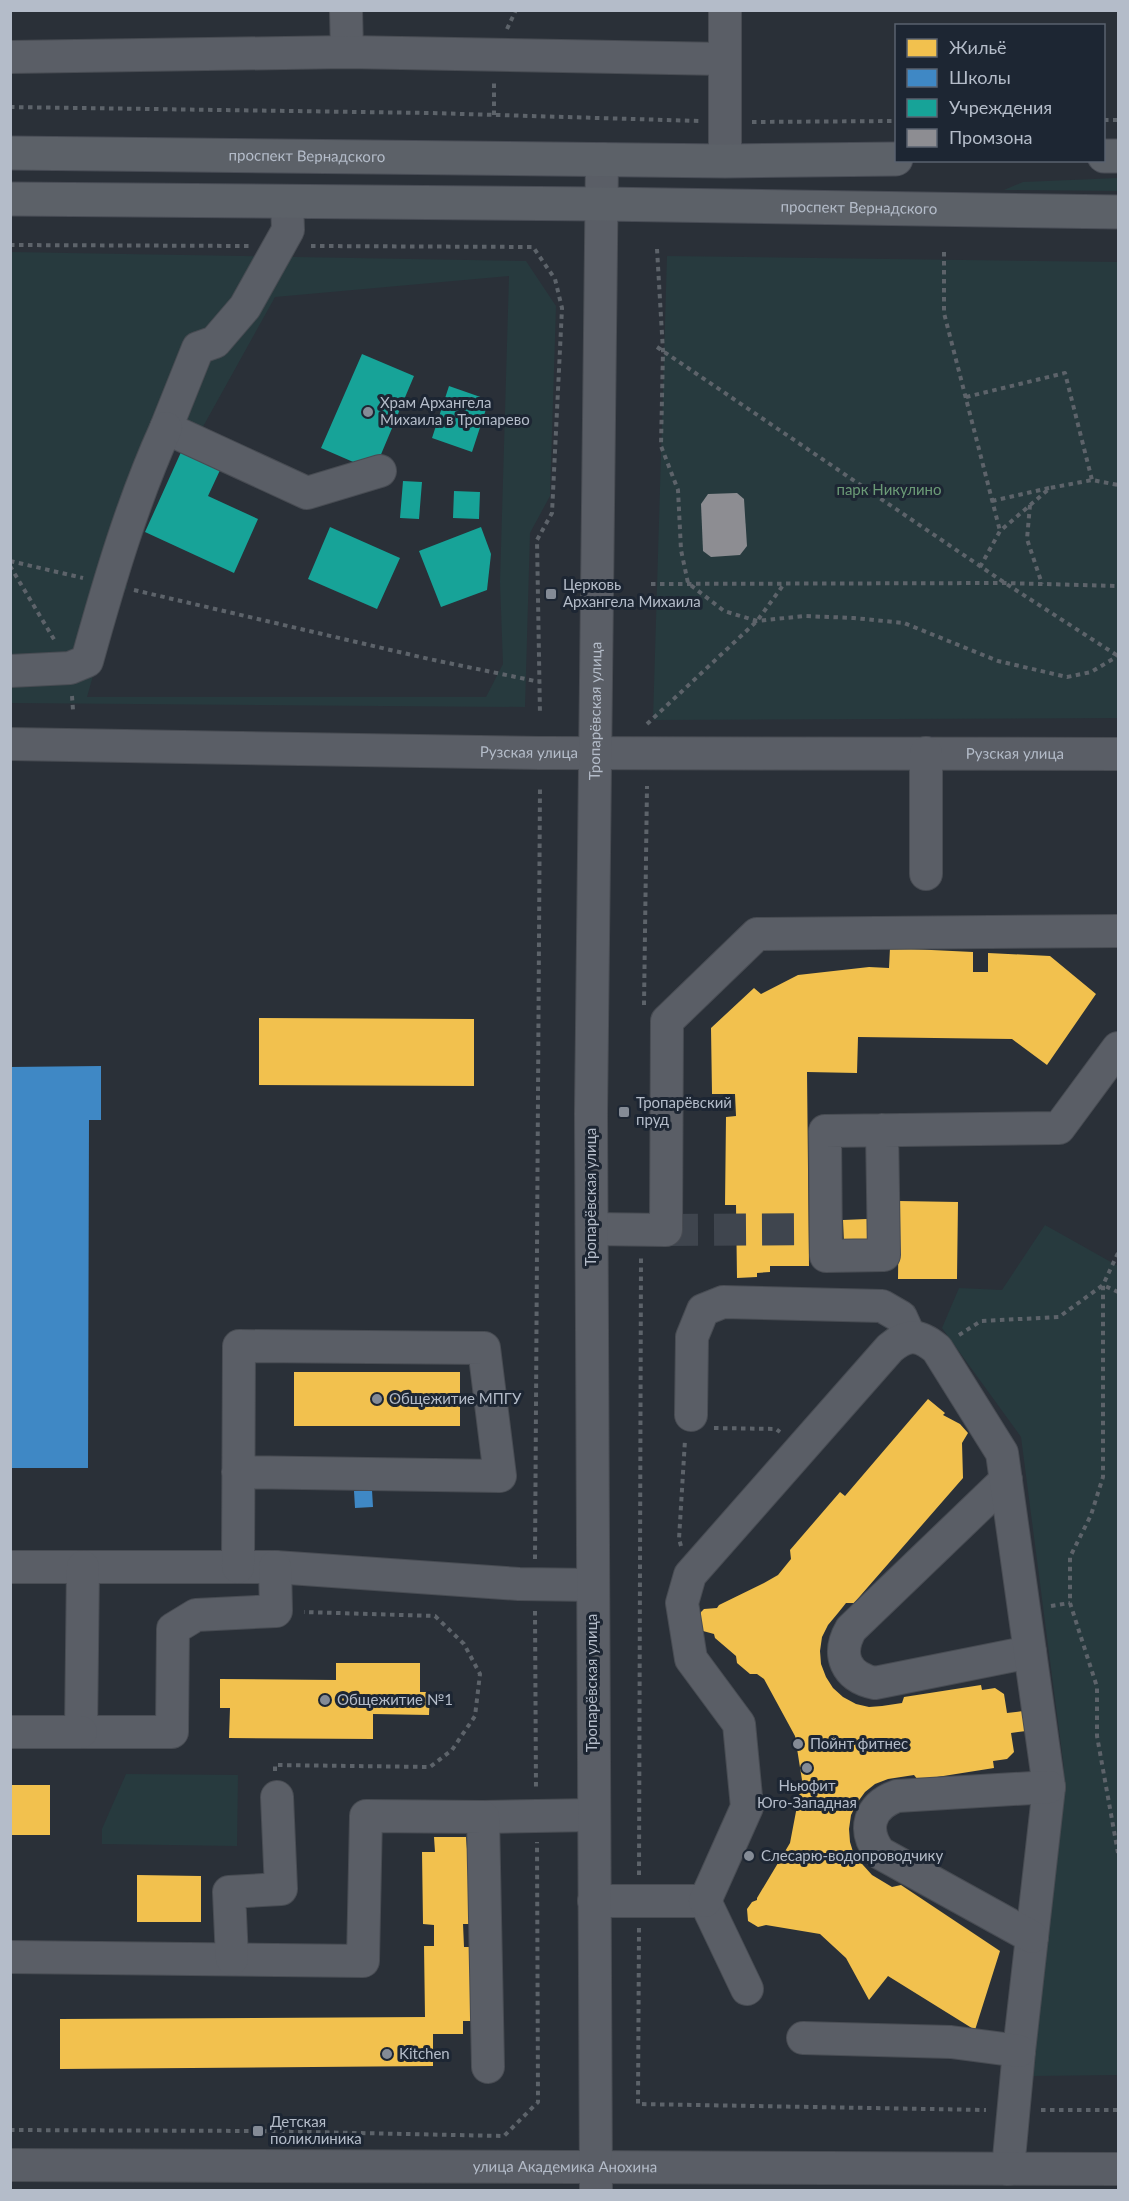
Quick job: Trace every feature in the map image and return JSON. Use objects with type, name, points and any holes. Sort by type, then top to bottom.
[{"type":"main road","name":"проспект Вернадского","points":[[10,153],[725,161],[895,159]]},
{"type":"main road","name":"проспект Вернадского","points":[[10,199],[601,204],[1119,212]]},
{"type":"street","points":[[346,10],[348,52]]},
{"type":"street","points":[[725,10],[725,161]]},
{"type":"street","points":[[10,57],[348,52],[724,59]]},
{"type":"street","points":[[601,204],[602,159]]},
{"type":"street","points":[[10,670],[70,668],[87,661],[145,474],[198,348],[215,342],[245,307],[288,230],[287,201]]},
{"type":"street","name":"Тропарёвская улица","points":[[596,2178],[591,1114],[601,204]]},
{"type":"street","points":[[166,428],[307,493],[380,471]]},
{"type":"street","name":"Рузская улица","points":[[10,744],[595,753],[1119,754]]},
{"type":"street","points":[[926,753],[926,874]]},
{"type":"street","points":[[592,1229],[666,1230],[667,1021],[757,934],[1119,931]]},
{"type":"street","points":[[882,1130],[1059,1128],[1119,1048]]},
{"type":"street","points":[[695,1427],[693,1337],[703,1310],[723,1302],[882,1306],[902,1317],[1002,1453],[1049,1787],[1018,2051],[1008,2169]]},
{"type":"street","points":[[747,1989],[705,1901],[747,1807],[739,1724],[691,1659],[682,1603],[690,1575],[890,1348],[899,1340],[923,1343]]},
{"type":"street","points":[[238,1472],[500,1476],[484,1348],[239,1346],[238,1472],[238,1567]]},
{"type":"street","points":[[1006,1480],[851,1629],[843,1648],[844,1659],[855,1676],[875,1683],[1030,1652]]},
{"type":"street","points":[[10,1567],[275,1567],[535,1585],[592,1585]]},
{"type":"street","points":[[81,1732],[83,1567]]},
{"type":"street","points":[[10,1732],[172,1732],[173,1629],[196,1615],[276,1611],[275,1567]]},
{"type":"street","points":[[1032,1937],[880,1853],[870,1835],[870,1825],[878,1806],[897,1796],[1049,1787]]},
{"type":"street","points":[[232,1959],[230,1892],[281,1889],[277,1797]]},
{"type":"street","points":[[10,1957],[363,1960],[366,1816],[593,1815]]},
{"type":"street","points":[[483,1817],[488,2067]]},
{"type":"street","points":[[594,1901],[705,1901]]},
{"type":"street","points":[[803,2038],[951,2042],[1018,2051]]},
{"type":"street","name":"улица Академика Анохина","points":[[10,2165],[223,2178],[858,2179],[1008,2169],[1119,2169]]},
{"type":"path","points":[[10,107],[606,118]]},
{"type":"path","points":[[533,247],[555,279],[562,308],[552,513],[537,540],[540,715]]},
{"type":"path","points":[[657,249],[663,351],[661,446],[678,490],[681,550],[688,583],[724,611],[757,621],[804,616],[904,623],[998,661],[1067,676],[1092,672],[1118,656],[1005,584],[663,351],[657,347]]},
{"type":"path","points":[[944,252],[944,313],[1000,531]]},
{"type":"path","points":[[966,397],[1065,372],[1092,480]]},
{"type":"path","points":[[992,501],[1092,480],[1119,485]]},
{"type":"path","points":[[980,567],[1000,531],[1050,488]]},
{"type":"path","points":[[1030,505],[1027,539],[1042,584]]},
{"type":"path","points":[[10,561],[429,659],[540,682]]},
{"type":"path","points":[[10,566],[70,668]]},
{"type":"path","points":[[651,584],[1119,586]]},
{"type":"path","points":[[647,724],[757,621],[784,584]]},
{"type":"path","points":[[10,2130],[258,2131],[504,2136],[538,2102],[535,1585],[540,785]]},
{"type":"path","points":[[644,1008],[647,786]]},
{"type":"path","points":[[642,1230],[638,2104],[1119,2110]]},
{"type":"path","points":[[1119,1253],[1103,1285],[1103,1477],[1091,1515],[1070,1557],[1070,1603],[1097,1687],[1097,1736],[1119,1853]]},
{"type":"path","points":[[1103,1285],[1119,1292]]},
{"type":"path","points":[[923,1343],[981,1321],[1059,1317],[1103,1285]]},
{"type":"path","points":[[690,1575],[679,1539],[695,1427],[776,1429],[801,1449]]},
{"type":"path","points":[[276,1611],[435,1616],[464,1644],[480,1674],[476,1716],[452,1750],[430,1767],[275,1765],[277,1797]]},
{"type":"green space","points":[[1118,178],[1118,191],[1004,190],[1023,182]]},
{"type":"green space","points":[[11,252],[526,261],[556,306],[550,496],[530,533],[525,707],[11,703]],"holes":[[[509,276],[500,582],[503,664],[486,697],[87,697],[114,601],[127,588],[123,571],[159,454],[193,448],[275,297]]]},
{"type":"green space","name":"парк Никулино","points":[[667,256],[1118,262],[1118,718],[653,720]]},
{"type":"green space","points":[[1045,1225],[1118,1266],[1118,2075],[1030,2076],[1064,1768],[1021,1437],[942,1328],[959,1288],[1002,1290]]},
{"type":"green space","points":[[126,1774],[238,1775],[237,1846],[102,1844],[102,1829]]},
{"type":"building: Жильё","points":[[890,948],[973,952],[973,972],[988,972],[988,953],[1050,956],[1096,994],[1047,1065],[1012,1039],[858,1037],[857,1073],[807,1072],[809,1266],[770,1266],[770,1272],[757,1273],[757,1277],[737,1278],[736,1205],[725,1205],[726,1117],[736,1116],[735,1094],[712,1094],[711,1028],[754,988],[761,994],[798,975],[869,967],[889,968]]},
{"type":"building: Жильё","points":[[259,1018],[474,1019],[474,1086],[259,1085]]},
{"type":"building: Жильё","points":[[899,1201],[958,1202],[957,1279],[898,1279]]},
{"type":"building: Жильё","points":[[867,1219],[867,1241],[844,1242],[843,1220]]},
{"type":"building: Жильё","name":"Общежитие МПГУ","points":[[294,1372],[460,1372],[460,1426],[294,1426]]},
{"type":"building: Жильё","points":[[928,1399],[945,1413],[943,1415],[960,1424],[968,1433],[962,1443],[963,1478],[854,1603],[846,1603],[828,1625],[822,1637],[820,1651],[821,1664],[833,1688],[856,1704],[869,1707],[902,1703],[904,1697],[981,1685],[982,1690],[995,1688],[1004,1694],[1007,1713],[1023,1711],[1026,1731],[1011,1733],[1014,1752],[1007,1759],[993,1761],[994,1768],[918,1780],[914,1775],[888,1779],[875,1784],[865,1792],[851,1815],[849,1829],[854,1855],[872,1875],[892,1887],[901,1885],[1000,1951],[975,2030],[888,1976],[869,2000],[846,1958],[820,1934],[766,1925],[758,1927],[748,1921],[747,1909],[752,1902],[757,1900],[790,1843],[802,1780],[795,1736],[764,1679],[757,1674],[750,1674],[737,1663],[736,1656],[715,1638],[714,1634],[703,1631],[698,1624],[704,1609],[717,1608],[778,1575],[791,1559],[790,1550],[840,1492],[845,1496]]},
{"type":"building: Жильё","name":"Общежитие №1","points":[[336,1663],[420,1663],[420,1692],[430,1692],[429,1715],[373,1714],[373,1739],[229,1738],[230,1708],[220,1708],[220,1679],[336,1680]]},
{"type":"building: Жильё","points":[[10,1785],[50,1785],[50,1835],[10,1835]]},
{"type":"building: Жильё","points":[[434,1837],[466,1837],[467,1849],[473,1849],[474,1924],[463,1924],[464,1947],[474,1947],[474,2021],[463,2021],[463,2034],[433,2034],[433,2066],[60,2069],[60,2019],[425,2017],[424,1946],[434,1946],[434,1925],[423,1924],[422,1852],[435,1852]]},
{"type":"building: Жильё","points":[[137,1875],[201,1876],[201,1922],[137,1922]]},
{"type":"building: Школы","points":[[101,1066],[101,1120],[89,1120],[88,1468],[10,1468],[10,1067]]},
{"type":"building: Школы","points":[[372,1490],[373,1507],[355,1508],[354,1491]]},
{"type":"building: Учреждения","name":"Храм Архангела Михаила в Тропарево","points":[[362,354],[414,376],[374,471],[321,448]]},
{"type":"building: Учреждения","points":[[449,386],[489,400],[472,452],[432,438]]},
{"type":"building: Учреждения","points":[[182,450],[221,468],[208,496],[258,519],[234,573],[145,532]]},
{"type":"building: Учреждения","points":[[403,481],[422,482],[419,519],[400,518]]},
{"type":"building: Учреждения","points":[[454,491],[480,492],[479,519],[453,518]]},
{"type":"building: Учреждения","points":[[330,527],[400,558],[377,609],[308,579]]},
{"type":"building: Учреждения","points":[[481,527],[491,554],[487,590],[441,607],[419,551]]},
{"type":"building: Промзона","points":[[737,493],[744,499],[747,546],[740,555],[711,557],[703,551],[701,504],[708,494]]},
{"type":"tunnel","points":[[666,1230],[825,1229]]},
{"type":"place","name":"Храм Архангела Михаила в Тропарево","points":[[368,412]]},
{"type":"place","name":"Церковь Архангела Михаила","points":[[551,594]]},
{"type":"place","name":"Тропарёвский пруд","points":[[624,1112]]},
{"type":"place","name":"Общежитие МПГУ","points":[[377,1399]]},
{"type":"place","name":"Общежитие №1","points":[[325,1700]]},
{"type":"place","name":"Пойнт фитнес","points":[[798,1744]]},
{"type":"place","name":"Ньюфит Юго-Западная","points":[[807,1768]]},
{"type":"place","name":"Слесарю-водопроводчику","points":[[749,1856]]},
{"type":"place","name":"Kitchen","points":[[387,2054]]},
{"type":"place","name":"Детская поликлиника","points":[[258,2131]]}]
